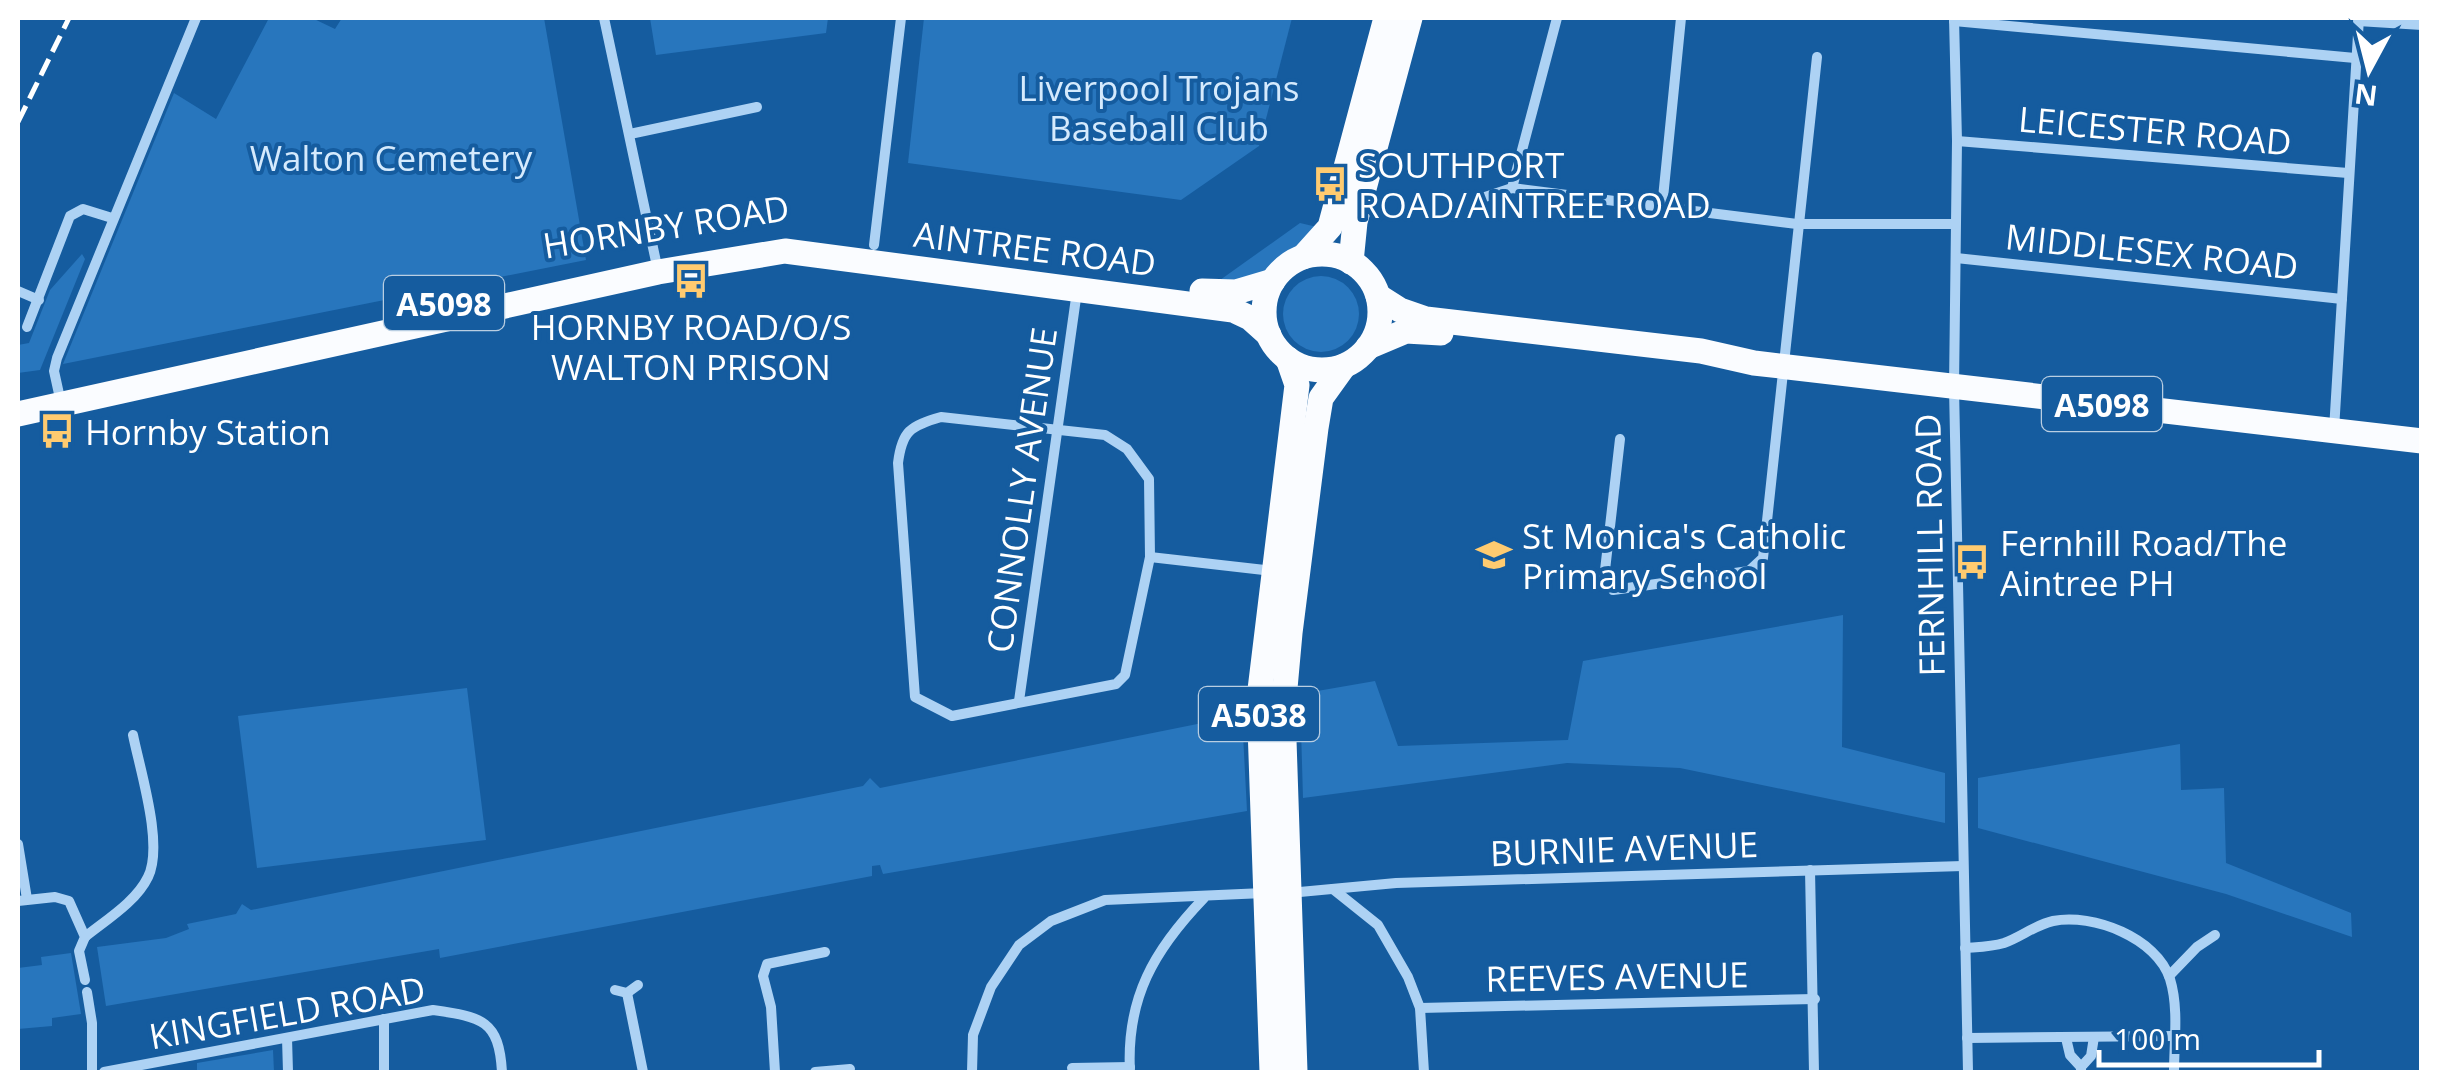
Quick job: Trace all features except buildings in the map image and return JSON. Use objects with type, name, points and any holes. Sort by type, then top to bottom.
[{"type":"main road","points":[[1303,258],[1330,227],[1386,18]]},
{"type":"main road","points":[[1351,262],[1355,222],[1410,18]]},
{"type":"main road","name":"HORNBY ROAD","points":[[18,414],[59,396],[790,234],[1217,293],[1236,292],[1273,281]]},
{"type":"main road","name":"HORNBY ROAD","points":[[656,264],[785,251]]},
{"type":"main road","name":"AINTREE ROAD","points":[[785,251],[1232,310],[1250,318],[1269,334]]},
{"type":"main road","points":[[1344,366],[1318,370],[1303,367],[1288,358],[1269,334],[1264,308],[1273,281],[1290,264],[1330,254],[1351,262],[1366,274],[1378,296],[1378,328],[1368,347]]},
{"type":"main road","name":"A5098","points":[[1378,296],[1400,310],[1426,319],[1700,352],[1754,364],[2422,441]]},
{"type":"main road","name":"A5098","points":[[1368,347],[1406,332],[1426,331],[1698,365],[1754,364]]},
{"type":"main road","name":"A5038","points":[[1272,1072],[1283,710],[1321,398],[1344,366],[1368,347]]},
{"type":"main road","name":"A5038","points":[[1288,358],[1297,385],[1259,698],[1295,1072]]},
{"type":"main road","name":"HORNBY ROAD","points":[[18,396],[59,396]]},
{"type":"street","points":[[59,396],[54,371],[57,358],[196,18]]},
{"type":"street","points":[[604,18],[656,264]]},
{"type":"street","points":[[874,245],[900,18]]},
{"type":"street","points":[[1512,188],[1557,18]]},
{"type":"street","points":[[1662,208],[1681,18]]},
{"type":"street","points":[[1954,19],[2356,58]]},
{"type":"street","name":"FERNHILL ROAD","points":[[1954,19],[1957,142],[1954,388],[1968,1072]]},
{"type":"street","points":[[2334,431],[2358,20],[2422,25]]},
{"type":"street","points":[[1620,438],[1604,579],[1613,590],[1750,570],[1763,558],[1817,57]]},
{"type":"street","points":[[630,134],[757,107]]},
{"type":"street","name":"LEICESTER ROAD","points":[[1957,142],[2348,173]]},
{"type":"street","points":[[1482,198],[1512,188],[1797,224],[1955,224]]},
{"type":"street","points":[[27,327],[70,216],[83,209],[112,218]]},
{"type":"street","name":"MIDDLESEX ROAD","points":[[1956,258],[2342,299]]},
{"type":"street","name":"CONNOLLY AVENUE","points":[[1019,700],[1077,287]]},
{"type":"street","points":[[18,292],[39,300]]},
{"type":"street","points":[[941,417],[1104,435],[1127,449],[1150,479],[1150,558],[1126,675],[1116,684],[952,716],[915,696],[898,464],[901,441],[916,424],[941,417]]},
{"type":"street","points":[[1150,558],[1274,572]]},
{"type":"street","points":[[92,1072],[91,1016],[80,952],[84,937],[126,904],[149,876],[154,848],[133,735]]},
{"type":"street","points":[[18,844],[22,900],[55,896],[69,901],[84,937]]},
{"type":"street","name":"BURNIE AVENUE","points":[[972,1072],[972,1034],[991,987],[1019,945],[1051,921],[1105,900],[1204,898],[1396,883],[1963,866]]},
{"type":"street","points":[[1810,870],[1814,1072]]},
{"type":"street","points":[[1332,888],[1378,925],[1408,977],[1420,1008],[1424,1072]]},
{"type":"street","points":[[1072,1068],[1130,1070],[1136,998],[1159,951],[1204,898]]},
{"type":"street","points":[[1965,948],[2002,944],[2053,921],[2091,920],[2126,934],[2169,976],[2174,1072]]},
{"type":"street","points":[[2169,976],[2196,946],[2215,935]]},
{"type":"street","points":[[774,1072],[772,1021],[763,976],[767,964],[825,952]]},
{"type":"street","points":[[638,985],[621,991],[644,1072]]},
{"type":"street","name":"REEVES AVENUE","points":[[1420,1008],[1814,999]]},
{"type":"street","name":"KINGFIELD ROAD","points":[[104,1072],[433,1010],[481,1022],[498,1040],[502,1072]]},
{"type":"street","points":[[384,1020],[384,1072]]},
{"type":"street","points":[[1968,1038],[2174,1036]]},
{"type":"street","points":[[2066,1038],[2070,1055],[2081,1070],[2091,1056],[2094,1037]]},
{"type":"street","points":[[287,1038],[288,1072]]},
{"type":"street","points":[[190,1056],[190,1072]]},
{"type":"street","points":[[815,1072],[850,1069]]},
{"type":"green space","name":"Walton Cemetery","points":[[269,18],[312,18],[335,29],[342,18],[544,18],[586,260],[63,364],[174,93],[216,119]]},
{"type":"green space","points":[[650,18],[828,18],[826,33],[656,55]]},
{"type":"green space","name":"Liverpool Trojans Baseball Club","points":[[924,18],[1292,18],[1259,146],[1181,200],[908,163]]},
{"type":"green space","points":[[1300,223],[1317,227],[1308,240],[1257,276],[1213,285]]},
{"type":"green space","points":[[82,254],[85,259],[40,370],[18,373],[18,345],[29,343],[50,290]]},
{"type":"green space","points":[[1321,276],[1348,287],[1359,314],[1348,341],[1321,352],[1294,341],[1283,314],[1294,287]]},
{"type":"green space","points":[[1843,615],[1842,747],[1945,773],[1945,823],[1680,768],[1567,763],[1303,798],[1300,694],[1375,681],[1398,746],[1568,740],[1583,661]]},
{"type":"green space","points":[[467,688],[486,840],[257,868],[238,716]]},
{"type":"green space","points":[[1242,715],[1247,811],[883,874],[880,865],[872,866],[872,876],[440,958],[439,949],[106,1006],[97,947],[166,938],[189,929],[187,924],[236,914],[242,904],[251,910],[863,786],[870,778],[880,788]]},
{"type":"green space","points":[[2180,744],[2181,790],[2224,788],[2226,863],[2351,913],[2352,937],[2226,894],[1978,828],[1978,778]]},
{"type":"green space","points":[[71,953],[81,1014],[52,1018],[52,1026],[18,1029],[18,968],[42,965],[41,957]]},
{"type":"green space","points":[[273,1050],[274,1072],[197,1072],[197,1063]]},
{"type":"railway","points":[[18,122],[69,18]]},
{"type":"place","name":"SOUTHPORT ROAD/AINTREE ROAD","points":[[1330,184]]},
{"type":"place","name":"HORNBY ROAD/O/S WALTON PRISON","points":[[691,281]]},
{"type":"place","name":"Hornby Station","points":[[57,431]]},
{"type":"place","name":"St Monica's Catholic Primary School","points":[[1494,555]]},
{"type":"place","name":"Fernhill Road/The Aintree PH","points":[[1972,562]]}]
